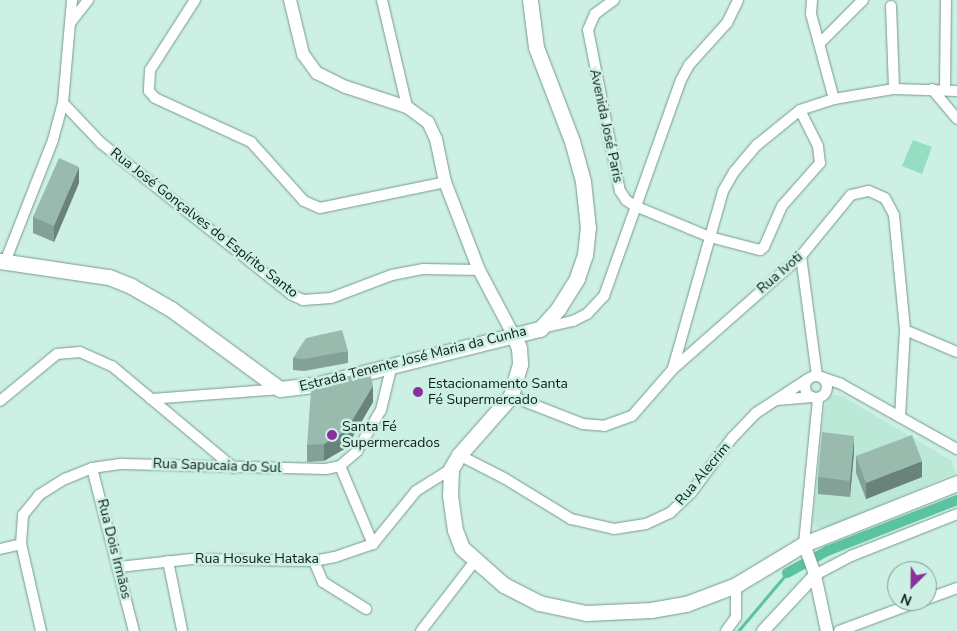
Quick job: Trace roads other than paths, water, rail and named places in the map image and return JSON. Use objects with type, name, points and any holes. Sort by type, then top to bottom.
[{"type":"main road","name":"Estrada Tenente José Maria da Cunha","points":[[2,262],[109,278],[131,286],[171,309],[280,389],[319,384],[540,328],[558,309],[577,278],[585,255],[588,228],[583,181],[572,141],[536,48],[530,0]]},
{"type":"main road","points":[[514,336],[520,348],[520,364],[511,396],[459,455],[452,469],[450,495],[455,530],[462,548],[504,585],[540,603],[586,614],[675,606],[736,585],[805,549],[957,483]]},
{"type":"street","points":[[2,262],[53,140],[63,103],[72,0]]},
{"type":"street","points":[[71,23],[88,0]]},
{"type":"street","points":[[195,0],[150,70],[149,91],[155,98],[251,142],[304,201],[320,208],[445,182]]},
{"type":"street","points":[[290,0],[303,54],[317,73],[346,87],[407,107],[428,122],[436,140],[445,182],[479,270],[514,336]]},
{"type":"street","points":[[382,0],[407,107]]},
{"type":"street","name":"Avenida José Paris","points":[[614,0],[595,14],[588,30],[620,191],[626,200],[635,206]]},
{"type":"street","points":[[540,328],[573,321],[587,314],[604,296],[635,206],[689,65],[727,23],[738,0]]},
{"type":"street","points":[[812,0],[811,14],[834,99]]},
{"type":"street","points":[[820,43],[863,0]]},
{"type":"street","points":[[945,90],[952,29],[946,0]]},
{"type":"street","points":[[892,6],[894,89]]},
{"type":"street","points":[[673,369],[723,191],[734,172],[757,145],[800,110],[834,99],[894,89],[957,91]]},
{"type":"street","points":[[932,89],[957,119]]},
{"type":"street","name":"Rua José Gonçalves do Espírito Santo","points":[[63,103],[101,143],[292,295],[304,300],[331,298],[392,275],[423,269],[479,270]]},
{"type":"street","points":[[635,206],[710,237],[754,250],[764,247],[782,206],[820,163],[818,146],[800,110]]},
{"type":"street","name":"Rua Ivoti","points":[[511,396],[583,424],[604,426],[632,416],[673,369],[801,256],[852,195],[869,191],[884,198],[894,215],[905,330],[900,418]]},
{"type":"street","points":[[801,256],[815,377],[805,389],[819,395]]},
{"type":"street","points":[[905,330],[957,352]]},
{"type":"street","points":[[0,401],[57,354],[69,352],[91,356],[112,366],[234,468]]},
{"type":"street","points":[[392,366],[381,410],[357,451],[340,466],[373,544],[416,491],[452,469]]},
{"type":"street","points":[[815,377],[856,394],[957,448]]},
{"type":"street","points":[[815,377],[827,384],[819,395],[805,549],[813,571],[827,631]]},
{"type":"street","name":"Rua Alecrim","points":[[459,455],[504,478],[571,519],[614,528],[646,524],[670,513],[691,493],[738,432],[774,400],[815,377]]},
{"type":"street","points":[[151,399],[280,389]]},
{"type":"street","points":[[774,400],[819,395],[856,394]]},
{"type":"street","name":"Rua Sapucaia do Sul","points":[[41,631],[21,544],[23,515],[30,504],[65,479],[92,468],[157,463],[234,468],[326,469],[340,466]]},
{"type":"street","name":"Rua Dois Irmãos","points":[[92,468],[134,631]]},
{"type":"street","points":[[763,631],[813,571],[957,514]]},
{"type":"street","points":[[0,549],[21,544]]},
{"type":"street","name":"Rua Hosuke Hataka","points":[[119,567],[168,561],[228,558],[314,561],[335,558],[373,544]]},
{"type":"street","points":[[168,561],[182,630]]},
{"type":"street","points":[[314,561],[323,582],[366,609]]},
{"type":"street","points":[[421,631],[475,561]]},
{"type":"street","points":[[726,631],[736,617],[736,585]]},
{"type":"street","points":[[937,595],[957,588]]},
{"type":"street","points":[[839,631],[893,611]]},
{"type":"waterway","points":[[787,573],[827,551],[957,500]]},
{"type":"waterway","points":[[738,631],[787,573]]},
{"type":"place","name":"Estacionamento Santa Fé Supermercado","points":[[418,392]]},
{"type":"place","name":"Santa Fé Supermercados","points":[[332,435]]}]
